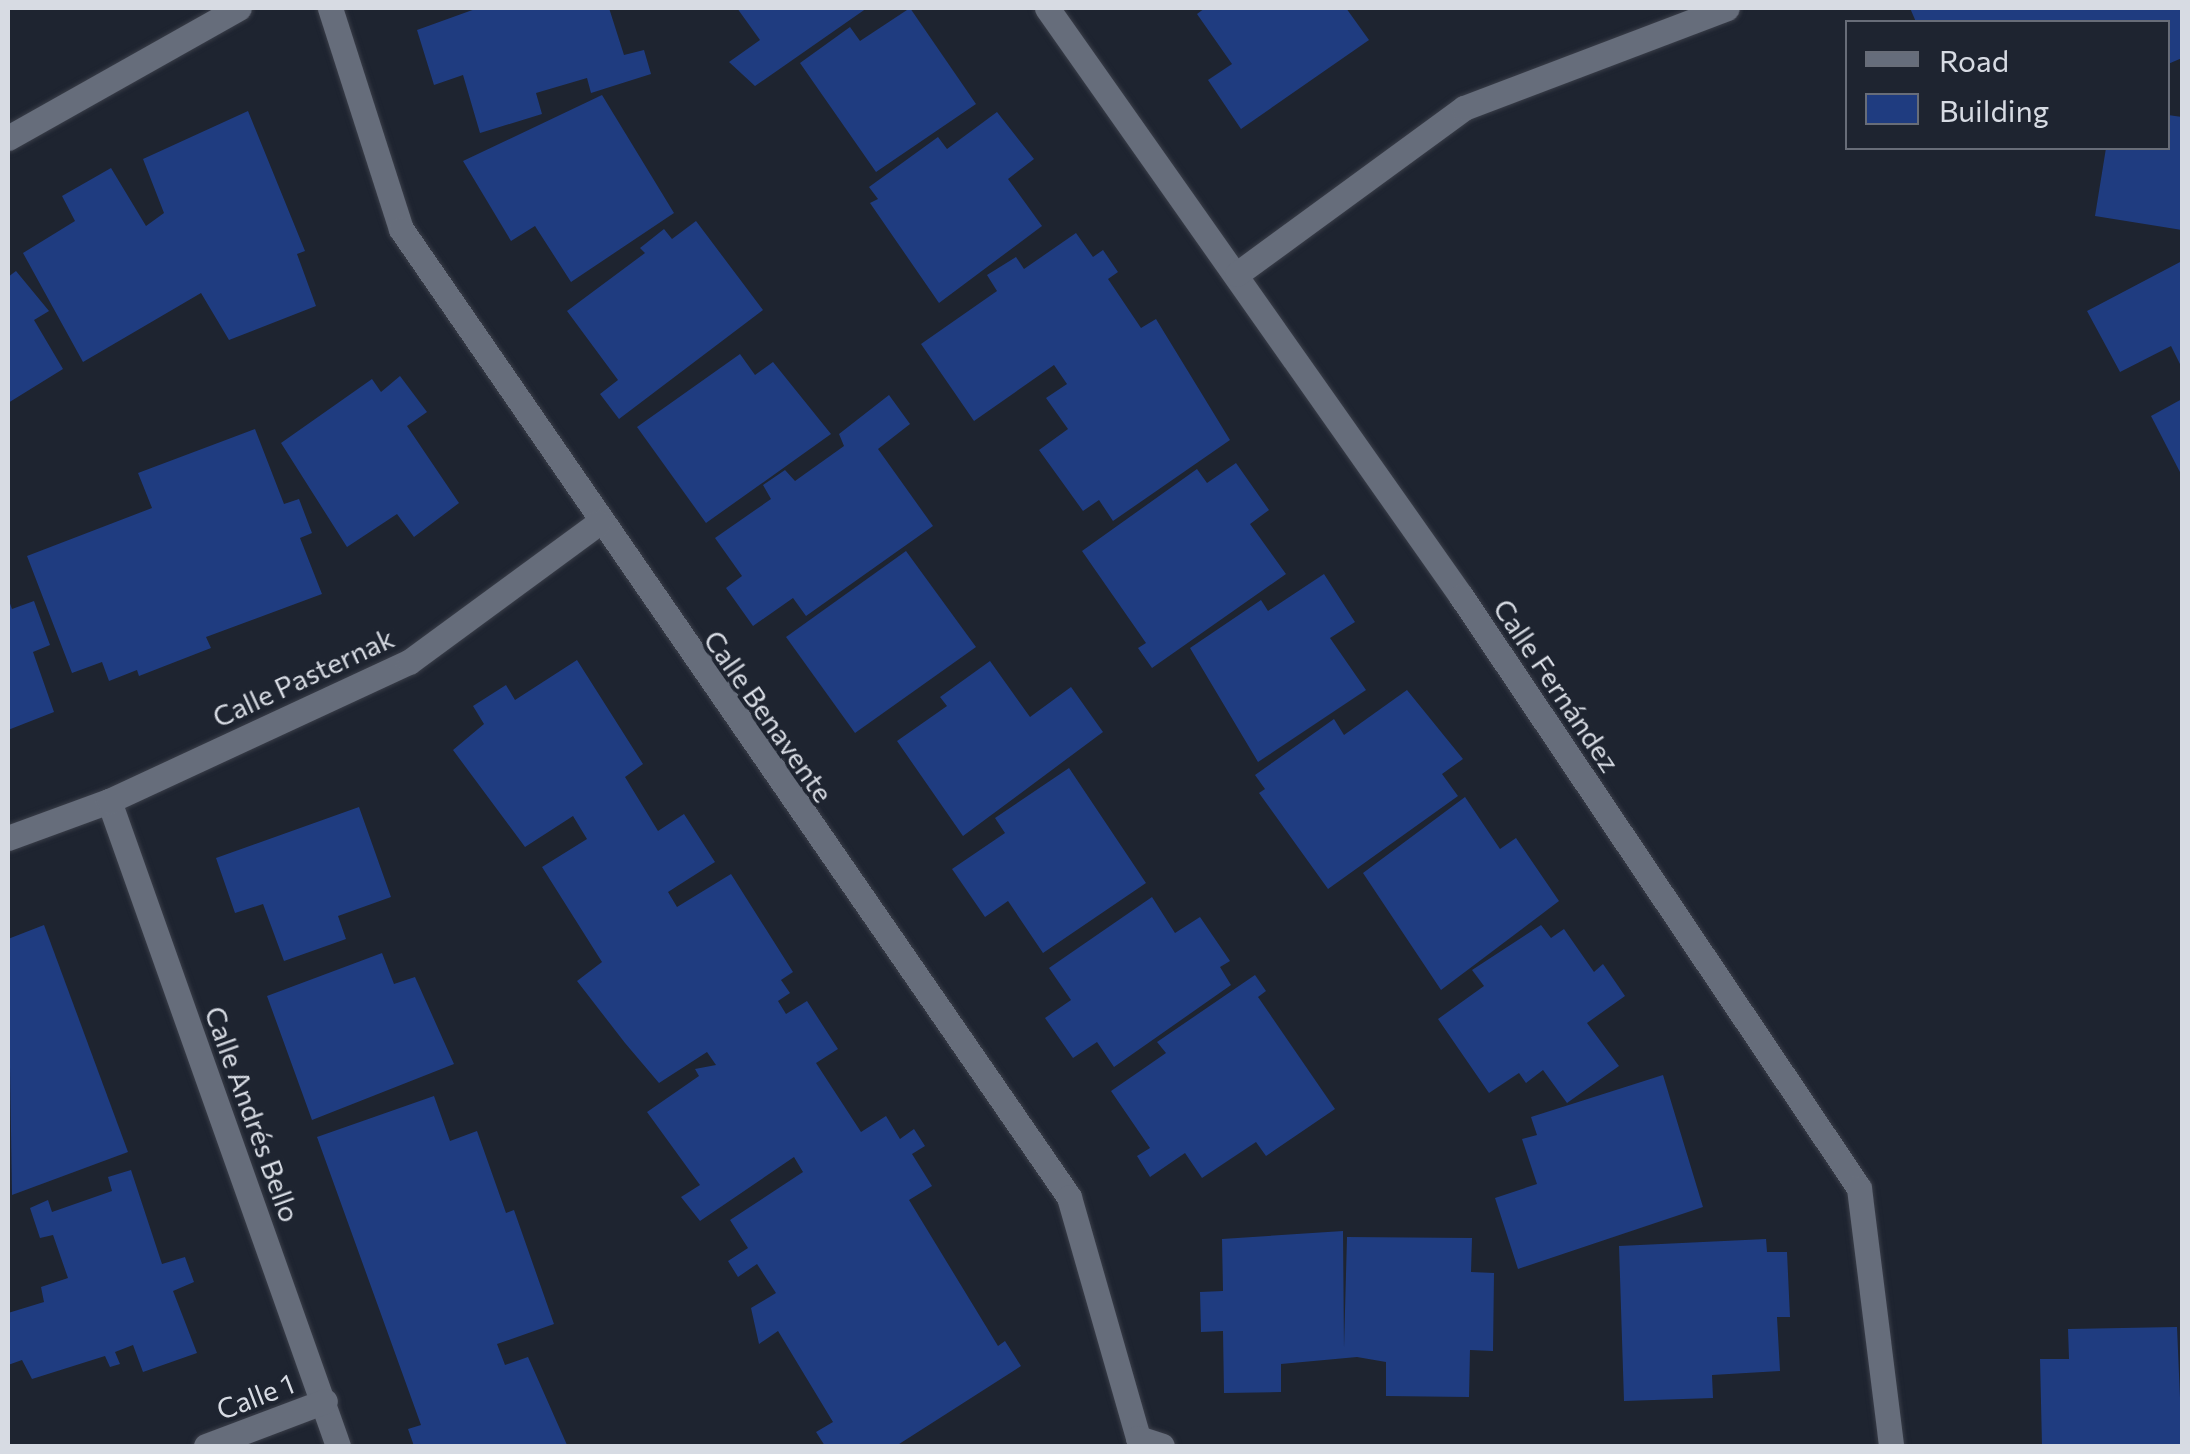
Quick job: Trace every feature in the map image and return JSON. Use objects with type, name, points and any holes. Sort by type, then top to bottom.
[{"type":"street","points":[[8,138],[238,8]]},
{"type":"street","name":"Calle Benavente","points":[[330,8],[401,229],[598,523],[1069,1196],[1138,1438],[1162,1446]]},
{"type":"street","name":"Calle Fernández","points":[[1047,8],[1237,274],[1858,1188],[1891,1446]]},
{"type":"street","points":[[1237,274],[1464,108],[1728,8]]},
{"type":"street","name":"Calle Pasternak","points":[[8,838],[109,802],[408,662],[598,523]]},
{"type":"street","name":"Calle Andrés Bello","points":[[109,802],[338,1446]]},
{"type":"street","name":"Calle 1","points":[[206,1446],[325,1401]]},
{"type":"building","points":[[478,8],[609,8],[624,55],[644,50],[651,74],[591,93],[587,78],[536,93],[542,114],[480,133],[463,75],[434,85],[417,30]]},
{"type":"building","points":[[737,8],[867,8],[755,86],[729,62],[760,40]]},
{"type":"building","points":[[910,8],[976,104],[876,172],[800,63],[850,27],[860,41]]},
{"type":"building","points":[[1205,8],[1346,8],[1369,40],[1241,129],[1208,80],[1232,64],[1197,14]]},
{"type":"building","points":[[1910,8],[2182,8],[2182,58],[2170,63],[2170,20],[1915,20]]},
{"type":"building","points":[[602,95],[674,213],[571,282],[535,226],[511,241],[463,161]]},
{"type":"building","points":[[248,111],[305,251],[297,254],[316,306],[229,340],[201,293],[83,362],[23,253],[75,221],[62,196],[111,168],[146,226],[164,213],[143,159]]},
{"type":"building","points":[[997,112],[1034,159],[1008,179],[1042,226],[939,303],[870,203],[878,199],[869,187],[938,137],[947,149]]},
{"type":"building","points":[[2170,115],[2182,117],[2182,230],[2095,216],[2106,150],[2170,150]]},
{"type":"building","points":[[696,221],[763,310],[619,419],[600,394],[618,380],[567,311],[645,253],[640,248],[664,229],[672,239]]},
{"type":"building","points":[[1076,233],[1093,257],[1103,250],[1118,272],[1108,279],[1141,328],[1156,319],[1230,440],[1113,521],[1099,500],[1083,511],[1039,450],[1068,429],[1046,398],[1067,384],[1054,365],[974,421],[921,344],[997,291],[987,275],[1016,257],[1024,269]]},
{"type":"building","points":[[2182,261],[2182,368],[2171,346],[2120,372],[2087,311]]},
{"type":"building","points":[[16,271],[49,311],[34,320],[63,369],[8,403],[8,277]]},
{"type":"building","points":[[740,354],[755,375],[773,362],[831,434],[706,523],[637,427]]},
{"type":"building","points":[[400,376],[427,412],[407,426],[459,503],[414,537],[397,514],[347,547],[281,443],[372,379],[381,392]]},
{"type":"building","points":[[889,395],[910,424],[878,449],[933,526],[806,616],[793,598],[753,626],[726,588],[742,576],[715,538],[771,499],[763,485],[785,470],[795,481],[844,446],[839,434]]},
{"type":"building","points":[[2182,399],[2182,476],[2151,416]]},
{"type":"building","points":[[255,429],[284,504],[299,499],[312,533],[300,538],[322,594],[206,637],[211,648],[139,676],[137,670],[109,681],[102,662],[72,673],[27,556],[152,508],[138,473]]},
{"type":"building","points":[[1236,463],[1269,510],[1250,524],[1286,574],[1152,668],[1138,648],[1146,643],[1082,551],[1197,469],[1207,483]]},
{"type":"building","points":[[906,551],[976,647],[855,733],[786,637]]},
{"type":"building","points":[[1324,574],[1355,622],[1330,638],[1366,690],[1258,762],[1190,648],[1261,600],[1268,611]]},
{"type":"building","points":[[8,598],[12,609],[34,601],[50,645],[33,652],[54,712],[8,730]]},
{"type":"building","points":[[577,660],[643,764],[625,777],[658,831],[684,814],[715,862],[668,892],[677,907],[731,874],[793,972],[781,980],[790,993],[778,1001],[786,1014],[807,1001],[838,1049],[816,1063],[861,1132],[886,1116],[900,1139],[914,1129],[925,1146],[912,1154],[932,1186],[909,1200],[998,1346],[1005,1341],[1021,1366],[896,1446],[825,1446],[816,1432],[833,1422],[778,1331],[759,1344],[751,1308],[776,1293],[757,1264],[738,1277],[728,1261],[748,1248],[730,1220],[803,1172],[794,1157],[700,1221],[681,1197],[700,1185],[647,1112],[699,1076],[695,1069],[716,1065],[707,1052],[659,1083],[625,1043],[577,981],[602,962],[542,867],[587,839],[573,816],[525,847],[453,750],[484,724],[473,706],[506,685],[515,700]]},
{"type":"building","points":[[990,661],[1030,717],[1071,687],[1103,732],[963,836],[897,741],[947,706],[940,697]]},
{"type":"building","points":[[1407,690],[1463,759],[1442,774],[1458,796],[1328,889],[1259,793],[1265,789],[1255,775],[1334,719],[1344,735]]},
{"type":"building","points":[[1069,768],[1146,883],[1043,953],[1008,901],[985,917],[952,869],[1005,833],[995,818]]},
{"type":"building","points":[[1465,797],[1500,849],[1516,838],[1559,901],[1441,990],[1363,873]]},
{"type":"building","points":[[359,807],[391,897],[338,916],[346,939],[284,961],[263,904],[235,913],[216,858]]},
{"type":"building","points":[[1152,897],[1175,933],[1200,917],[1230,961],[1220,967],[1231,985],[1114,1067],[1097,1042],[1073,1058],[1045,1018],[1071,1000],[1049,968]]},
{"type":"building","points":[[44,925],[128,1152],[12,1195],[8,939]]},
{"type":"building","points":[[1541,925],[1551,938],[1564,929],[1594,972],[1603,964],[1625,996],[1587,1023],[1619,1066],[1567,1103],[1543,1070],[1526,1083],[1519,1073],[1489,1093],[1438,1019],[1484,986],[1472,970]]},
{"type":"building","points":[[382,953],[394,984],[415,977],[454,1064],[312,1120],[267,996]]},
{"type":"building","points":[[1255,975],[1266,991],[1258,997],[1335,1109],[1266,1156],[1256,1142],[1202,1178],[1185,1153],[1150,1177],[1137,1156],[1150,1148],[1111,1091],[1166,1053],[1157,1042]]},
{"type":"building","points":[[1663,1075],[1703,1207],[1518,1269],[1495,1198],[1537,1184],[1522,1139],[1537,1135],[1531,1117]]},
{"type":"building","points":[[434,1096],[450,1141],[477,1131],[506,1213],[514,1210],[554,1324],[497,1344],[505,1365],[528,1357],[567,1445],[414,1446],[408,1429],[421,1425],[317,1137]]},
{"type":"building","points":[[131,1170],[162,1264],[185,1257],[194,1282],[173,1291],[197,1353],[143,1372],[133,1345],[115,1352],[120,1364],[110,1367],[105,1356],[32,1379],[22,1360],[8,1365],[8,1313],[44,1302],[41,1287],[68,1278],[53,1235],[40,1238],[30,1208],[48,1200],[52,1212],[112,1191],[108,1177]]},
{"type":"building","points":[[1343,1231],[1344,1348],[1347,1237],[1472,1238],[1471,1272],[1494,1273],[1493,1351],[1470,1350],[1469,1397],[1386,1396],[1386,1362],[1357,1357],[1281,1364],[1281,1392],[1224,1393],[1223,1331],[1201,1332],[1200,1292],[1223,1291],[1222,1239]]},
{"type":"building","points":[[1766,1239],[1767,1252],[1787,1252],[1790,1317],[1777,1317],[1780,1371],[1712,1375],[1713,1398],[1624,1401],[1619,1246]]},
{"type":"building","points":[[2177,1327],[2182,1445],[2042,1446],[2040,1359],[2069,1359],[2068,1329]]}]
